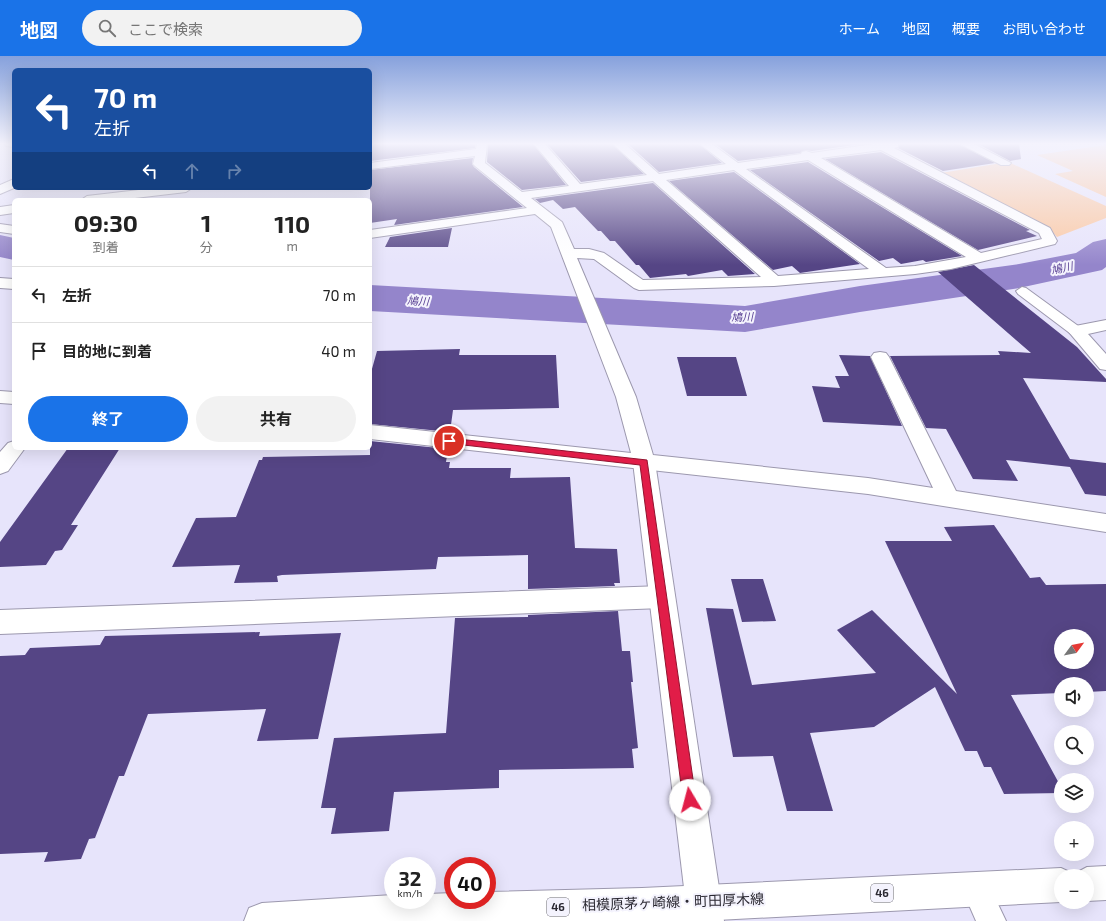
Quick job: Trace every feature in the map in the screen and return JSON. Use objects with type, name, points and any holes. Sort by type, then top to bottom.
[{"type":"street","points":[[0,190],[11,184]]},
{"type":"street","points":[[505,184],[557,225],[604,340],[636,428],[644,462],[704,911]]},
{"type":"street","points":[[574,184],[577,188]]},
{"type":"street","points":[[520,196],[606,184]]},
{"type":"street","points":[[663,184],[774,280]]},
{"type":"street","points":[[760,184],[882,272]]},
{"type":"street","points":[[856,184],[978,258]]},
{"type":"street","points":[[569,254],[589,253],[605,259],[640,285],[676,285],[774,280],[951,265],[1050,241],[1045,231],[954,184]]},
{"type":"street","points":[[104,198],[170,190]]},
{"type":"street","points":[[0,210],[12,209]]},
{"type":"street","points":[[372,234],[538,210]]},
{"type":"street","points":[[0,228],[12,230]]},
{"type":"street","points":[[0,283],[12,284]]},
{"type":"street","points":[[1076,331],[1106,325]]},
{"type":"street","points":[[1076,331],[1106,365]]},
{"type":"street","points":[[880,356],[949,498]]},
{"type":"street","points":[[0,397],[12,398]]},
{"type":"street","points":[[372,432],[868,486],[1106,523]]},
{"type":"street","points":[[0,466],[13,450]]},
{"type":"street","points":[[0,622],[662,597]]},
{"type":"street","points":[[1094,884],[1106,883]]},
{"type":"street","name":"相模原茅ヶ崎線・町田厚木線","points":[[262,921],[412,912],[642,906],[704,911],[976,889],[1054,885]]},
{"type":"lane","points":[[1022,291],[1076,331]]},
{"type":"lane","points":[[976,889],[991,921]]},
{"type":"shaded area","points":[[963,184],[1058,184],[1106,206],[1106,218],[1057,237],[1050,229]]},
{"type":"shaded area","points":[[1078,184],[1106,184],[1106,197]]},
{"type":"building","points":[[372,184],[495,184],[523,207],[394,225],[397,219],[372,223],[372,198],[370,198]]},
{"type":"building","points":[[515,184],[566,185],[522,190]]},
{"type":"building","points":[[643,184],[655,184],[755,274],[728,276],[722,270],[688,276],[686,274],[650,278],[639,265],[636,265],[615,241],[610,241],[601,231],[598,231],[575,207],[563,209],[553,200],[540,203],[535,199]]},
{"type":"building","points":[[673,184],[751,184],[860,264],[800,273],[792,266],[773,270]]},
{"type":"building","points":[[770,184],[845,184],[962,256],[926,262],[923,260],[901,264],[893,258],[879,261]]},
{"type":"building","points":[[868,184],[943,184],[1030,230],[1026,231],[1037,236],[978,250]]},
{"type":"building","points":[[452,228],[448,247],[385,247],[390,237]]},
{"type":"building","points":[[974,265],[1077,347],[1106,379],[1106,382],[1023,378],[1070,459],[1106,463],[1106,496],[1085,494],[1070,467],[1006,460],[1018,481],[973,479],[946,429],[926,428],[890,356],[1000,355],[998,351],[1031,353],[938,272]]},
{"type":"building","points":[[460,349],[459,355],[556,355],[559,408],[453,410],[450,432],[372,424],[372,369],[377,351]]},
{"type":"building","points":[[839,355],[870,356],[902,426],[823,422],[812,386],[840,388],[835,376],[849,376]]},
{"type":"building","points":[[677,357],[736,357],[747,396],[687,396]]},
{"type":"building","points":[[372,441],[448,449],[446,462],[450,462],[449,468],[511,468],[510,478],[570,477],[575,548],[617,549],[620,583],[614,583],[615,586],[528,589],[528,555],[438,557],[436,569],[282,575],[277,576],[278,582],[234,583],[240,565],[172,567],[196,518],[236,517],[259,460],[262,460],[263,457],[370,455],[370,450],[372,450]]},
{"type":"building","points":[[67,450],[119,450],[71,525],[78,525],[62,550],[55,551],[46,565],[0,567],[0,542]]},
{"type":"building","points":[[994,525],[1030,578],[1040,577],[1046,585],[1106,584],[1106,691],[1094,692],[1094,677],[1054,677],[1054,693],[1011,695],[1054,774],[1054,793],[1004,794],[991,767],[984,767],[977,751],[965,751],[935,687],[874,727],[810,733],[833,811],[787,811],[773,756],[733,757],[706,608],[733,609],[752,685],[876,673],[837,630],[872,610],[957,694],[885,541],[952,541],[944,527]]},
{"type":"building","points":[[731,579],[763,579],[776,621],[742,622]]},
{"type":"building","points":[[618,611],[622,651],[630,651],[633,682],[631,682],[638,748],[632,749],[634,768],[499,770],[499,788],[394,792],[389,831],[331,834],[336,808],[321,808],[334,738],[446,733],[455,618],[528,617],[528,615]]},
{"type":"building","points":[[260,632],[259,636],[341,633],[318,739],[257,741],[266,709],[148,714],[124,776],[119,776],[95,838],[89,839],[81,859],[44,862],[48,852],[0,854],[0,656],[25,655],[30,648],[100,645],[105,636]]},
{"type":"waterway","name":"鳩川","points":[[0,246],[12,249]]},
{"type":"waterway","name":"鳩川","points":[[372,298],[745,319],[860,299],[1019,276],[1088,262],[1106,250]]},
{"type":"route","points":[[449,441],[644,462],[690,800]]}]
